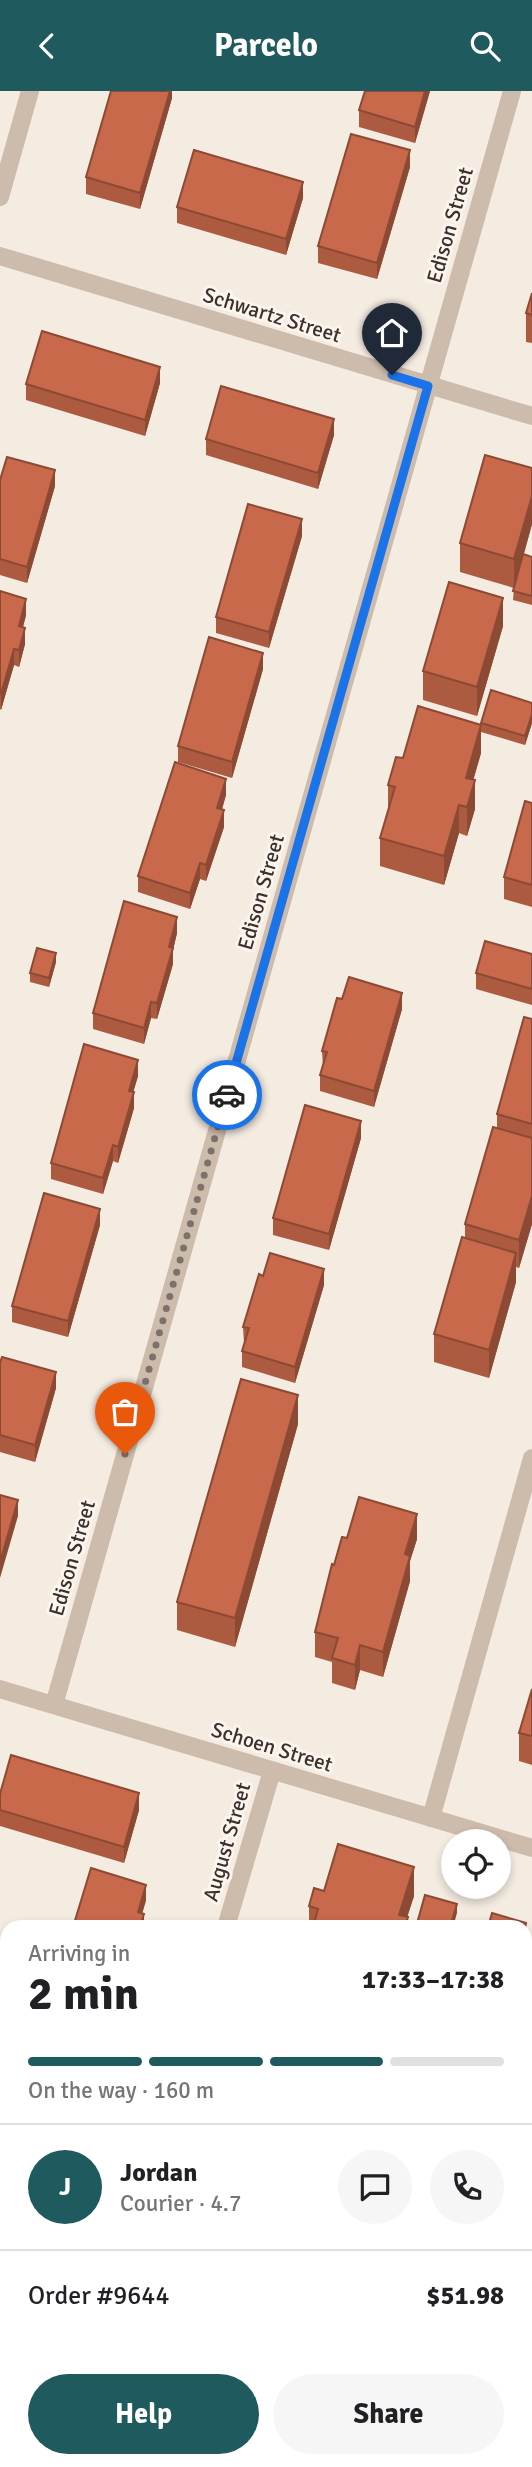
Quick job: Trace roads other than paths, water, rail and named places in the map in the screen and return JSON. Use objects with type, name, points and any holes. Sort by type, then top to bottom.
[{"type":"street","points":[[0,197],[30,91]]},
{"type":"street","name":"Edison Street","points":[[54,1705],[512,91]]},
{"type":"street","name":"Schwartz Street","points":[[0,256],[532,416]]},
{"type":"street","points":[[431,1818],[532,1458]]},
{"type":"street","name":"Schoen Street","points":[[0,1689],[532,1848]]},
{"type":"street","name":"August Street","points":[[228,1920],[272,1771]]}]
